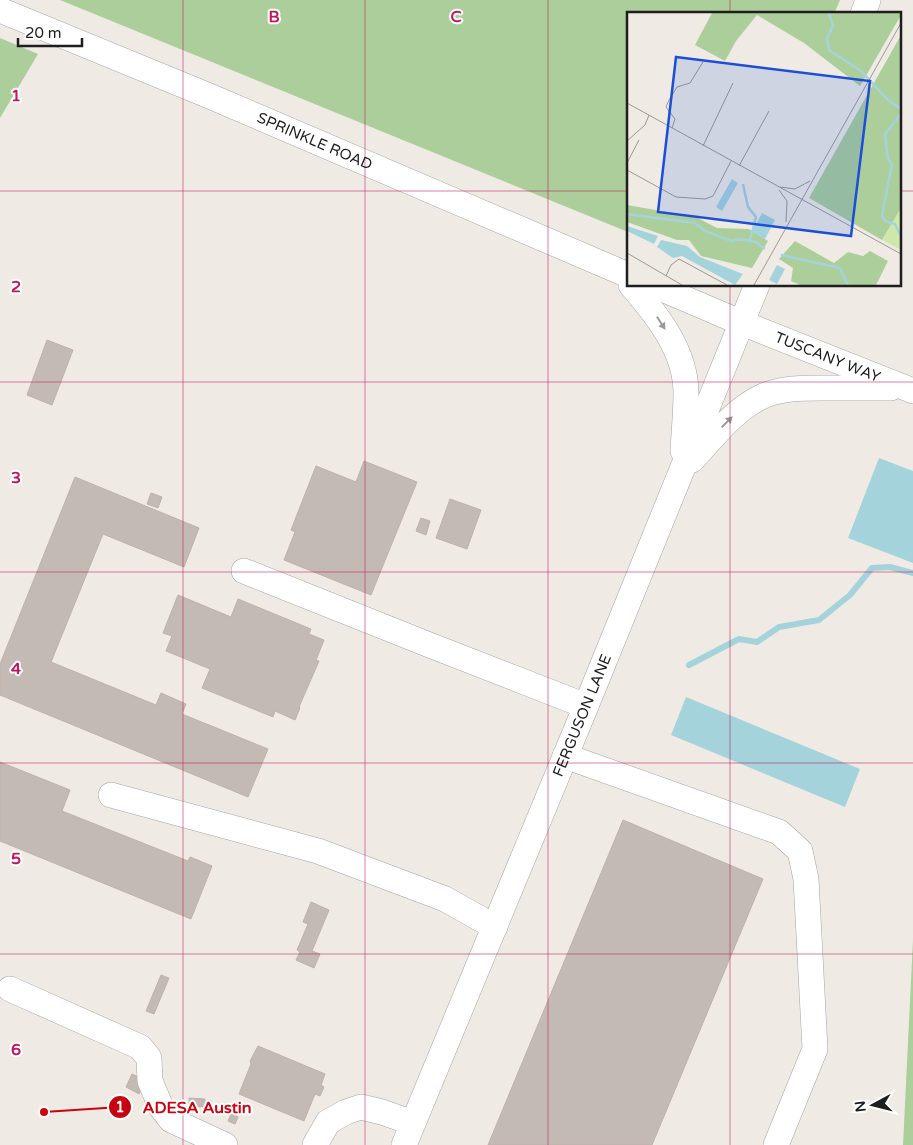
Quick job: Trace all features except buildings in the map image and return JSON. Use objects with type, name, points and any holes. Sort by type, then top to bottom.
[{"type":"street","points":[[864,12],[868,0]]},
{"type":"street","name":"SPRINKLE ROAD","points":[[0,10],[207,95],[626,278]]},
{"type":"street","points":[[632,286],[657,317],[681,360],[686,392],[682,470]]},
{"type":"street","points":[[654,286],[742,323]]},
{"type":"street","name":"FERGUSON LANE","points":[[408,1134],[586,706],[757,286]]},
{"type":"street","name":"TUSCANY WAY","points":[[742,323],[910,390]]},
{"type":"street","points":[[682,470],[728,420],[760,397],[782,390],[811,388],[910,390]]},
{"type":"street","points":[[244,571],[586,706]]},
{"type":"street","points":[[565,756],[779,832],[800,851],[806,879],[815,1049],[776,1145]]},
{"type":"street","points":[[111,795],[318,851],[445,899],[494,927]]},
{"type":"street","points":[[10,989],[140,1047],[149,1058],[150,1081],[161,1108],[171,1120],[225,1145]]},
{"type":"street","points":[[315,1145],[328,1122],[346,1112],[361,1107],[382,1112],[408,1134]]},
{"type":"green space","points":[[60,0],[840,0],[835,12],[627,12],[627,232]]},
{"type":"green space","points":[[0,38],[38,54],[0,118]]},
{"type":"green space","points":[[913,940],[913,1145],[903,1145]]},
{"type":"water","points":[[879,458],[913,471],[913,563],[848,538]]},
{"type":"water","points":[[686,697],[860,769],[845,807],[671,735]]},
{"type":"waterway","points":[[689,665],[739,639],[757,642],[779,627],[819,620],[850,595],[872,568],[890,567],[913,573]]},
{"type":"place","name":"ADESA Austin","points":[[44,1112]]}]
